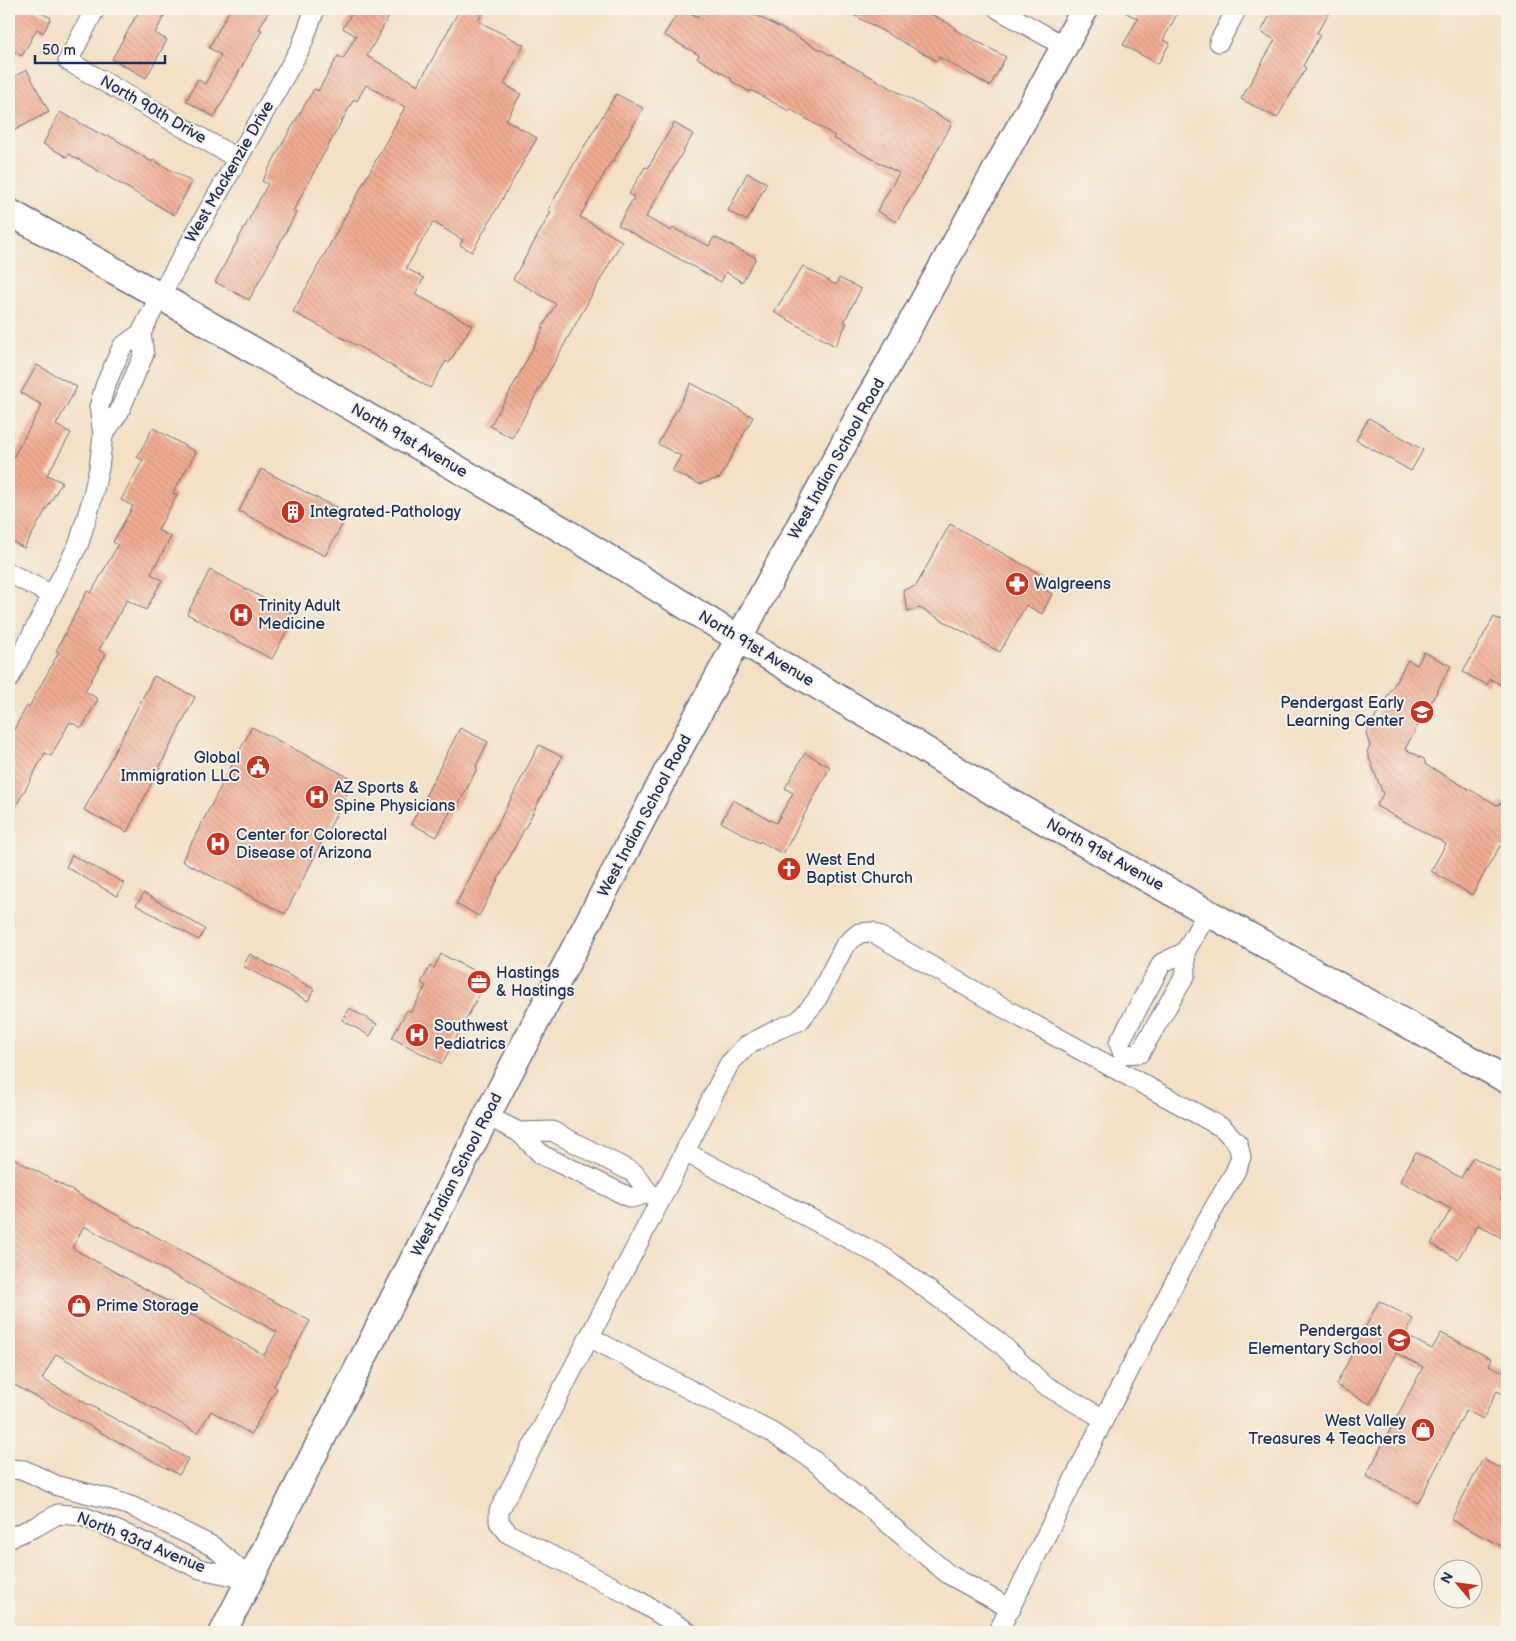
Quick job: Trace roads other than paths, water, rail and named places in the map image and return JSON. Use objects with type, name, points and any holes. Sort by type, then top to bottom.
[{"type":"main road","name":"West Indian School Road","points":[[222,1632],[487,1116],[668,770],[867,401],[1084,9]]},
{"type":"main road","name":"North 91st Avenue","points":[[9,212],[160,296],[563,530],[996,794],[1507,1080]]},
{"type":"street","name":"North 90th Drive","points":[[95,9],[68,62],[238,159]]},
{"type":"street","name":"West Mackenzie Drive","points":[[9,678],[78,543],[91,503],[99,468],[103,435],[119,412],[144,354],[141,333],[301,47],[315,9]]},
{"type":"street","points":[[998,9],[1064,46]]},
{"type":"street","points":[[1219,42],[1237,9]]},
{"type":"street","points":[[9,573],[52,595]]},
{"type":"street","points":[[1118,1062],[1140,1053],[1186,974],[1185,952],[1207,913]]},
{"type":"street","points":[[688,1632],[631,1596],[509,1534],[499,1522],[499,1510],[589,1337],[655,1196],[685,1152],[729,1064],[746,1046],[778,1029],[799,1021],[816,1001],[845,944],[859,933],[872,932],[1118,1062],[1223,1128],[1238,1144],[1241,1156],[1235,1172],[1207,1220],[1104,1419],[998,1632]]},
{"type":"street","points":[[1118,1062],[1119,1043],[1162,963],[1185,952]]},
{"type":"street","points":[[487,1116],[519,1132],[542,1155],[631,1198],[655,1196]]},
{"type":"street","points":[[519,1132],[552,1131],[634,1173],[655,1196]]},
{"type":"street","points":[[582,1174],[592,1151]]},
{"type":"street","points":[[685,1152],[886,1258],[1000,1343],[1043,1384],[1104,1419]]},
{"type":"street","points":[[589,1337],[771,1432],[812,1459],[948,1574],[1011,1609]]},
{"type":"street","name":"North 93rd Avenue","points":[[9,1469],[24,1470],[58,1486],[110,1498],[133,1507],[214,1546],[250,1579]]},
{"type":"street","name":"North 93rd Avenue","points":[[9,1538],[37,1526],[58,1514],[82,1516],[137,1539],[200,1569],[250,1579]]},
{"type":"place","name":"Integrated-Pathology","points":[[293,512]]},
{"type":"place","name":"Walgreens","points":[[1017,584]]},
{"type":"place","name":"Trinity Adult Medicine","points":[[241,615]]},
{"type":"place","name":"Pendergast Early Learning Center","points":[[1422,712]]},
{"type":"place","name":"Global Immigration LLC","points":[[258,767]]},
{"type":"place","name":"AZ Sports & Spine Physicians","points":[[317,797]]},
{"type":"place","name":"Center for Colorectal Disease of Arizona","points":[[218,844]]},
{"type":"place","name":"West End Baptist Church","points":[[789,869]]},
{"type":"place","name":"Hastings & Hastings","points":[[479,982]]},
{"type":"place","name":"Southwest Pediatrics","points":[[417,1035]]},
{"type":"place","name":"Prime Storage","points":[[79,1306]]},
{"type":"place","name":"Pendergast Elementary School","points":[[1399,1340]]},
{"type":"place","name":"West Valley Treasures 4 Teachers","points":[[1423,1430]]}]
